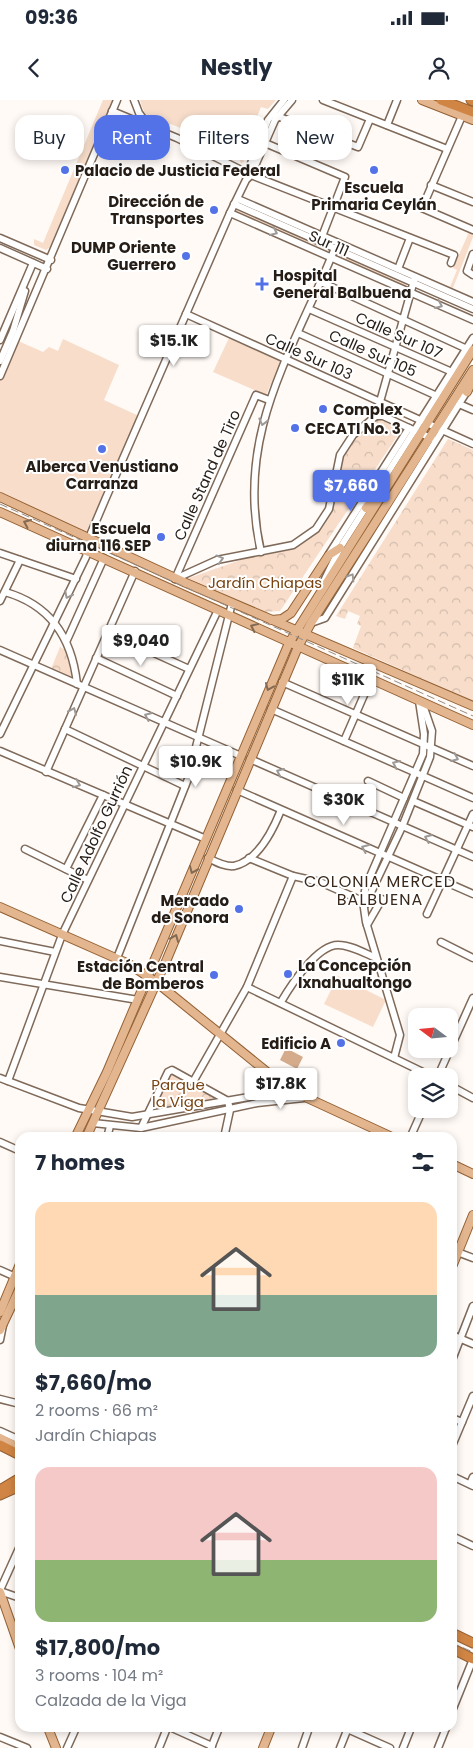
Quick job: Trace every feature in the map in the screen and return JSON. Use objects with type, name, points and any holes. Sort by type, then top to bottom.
[{"type":"highway","points":[[441,100],[473,112]]},
{"type":"highway","points":[[0,1445],[15,1452]]},
{"type":"highway","points":[[0,1490],[15,1481]]},
{"type":"highway","points":[[0,1495],[15,1488]]},
{"type":"highway","points":[[457,1635],[473,1643]]},
{"type":"highway","points":[[457,1651],[473,1659]]},
{"type":"main road","points":[[422,100],[473,120]]},
{"type":"main road","points":[[78,1132],[107,1072],[296,629],[312,608],[361,516],[413,446],[415,431],[424,422],[471,350]]},
{"type":"main road","points":[[89,1132],[156,982],[298,647],[311,623],[376,523],[435,440],[439,429],[473,370]]},
{"type":"main road","points":[[466,392],[473,381]]},
{"type":"main road","points":[[366,508],[413,446]]},
{"type":"main road","points":[[0,497],[175,579],[269,620],[306,633],[473,706]]},
{"type":"main road","points":[[0,512],[135,571],[289,643],[473,725]]},
{"type":"main road","points":[[361,516],[376,523]]},
{"type":"main road","points":[[269,620],[282,619],[291,613],[329,555],[340,548]]},
{"type":"main road","points":[[135,571],[150,567]]},
{"type":"main road","points":[[0,907],[117,958],[148,976],[279,1083],[304,1098],[376,1132]]},
{"type":"main road","points":[[84,1132],[89,1124],[94,1123]]},
{"type":"main road","points":[[457,1166],[473,1174]]},
{"type":"main road","points":[[457,1249],[473,1215]]},
{"type":"main road","points":[[0,1312],[15,1282]]},
{"type":"main road","points":[[1,1327],[15,1298]]},
{"type":"main road","points":[[0,1438],[15,1446]]},
{"type":"main road","points":[[0,1591],[15,1634]]},
{"type":"main road","points":[[50,1732],[56,1748]]},
{"type":"main road","points":[[263,1748],[269,1732]]},
{"type":"street","points":[[0,376],[51,260],[117,100]]},
{"type":"street","points":[[134,100],[140,115]]},
{"type":"street","points":[[268,127],[284,100]]},
{"type":"street","points":[[268,127],[292,100]]},
{"type":"street","points":[[323,100],[447,150]]},
{"type":"street","points":[[386,125],[397,100]]},
{"type":"street","points":[[112,111],[122,115]]},
{"type":"street","points":[[277,116],[358,147],[370,119]]},
{"type":"street","points":[[462,116],[422,208],[473,230]]},
{"type":"street","points":[[170,136],[248,176],[454,255],[451,263]]},
{"type":"street","points":[[268,144],[345,177],[321,239]]},
{"type":"street","points":[[248,176],[255,160]]},
{"type":"street","points":[[0,734],[76,579],[88,551],[90,539],[186,314],[230,213],[256,160]]},
{"type":"street","points":[[431,185],[473,202]]},
{"type":"street","points":[[236,201],[321,239],[398,269],[414,280],[473,308]]},
{"type":"street","name":"Sur 111","points":[[230,213],[473,320]]},
{"type":"street","points":[[0,238],[51,260]]},
{"type":"street","points":[[398,269],[410,238]]},
{"type":"street","points":[[321,239],[335,248],[473,302]]},
{"type":"street","points":[[0,248],[47,269]]},
{"type":"street","name":"Calle Stand de Tiro","points":[[261,552],[254,511],[254,490],[256,454],[269,400],[335,248]]},
{"type":"street","points":[[473,254],[467,271],[473,275]]},
{"type":"street","points":[[0,340],[33,263]]},
{"type":"street","points":[[26,280],[40,284]]},
{"type":"street","points":[[0,361],[13,331],[26,280]]},
{"type":"street","points":[[175,579],[217,560],[293,545],[316,529],[329,509],[340,455],[353,435],[376,416],[414,280]]},
{"type":"street","points":[[321,282],[471,350]]},
{"type":"street","points":[[13,331],[34,299]]},
{"type":"street","name":"Calle Sur 107","points":[[309,309],[452,372]]},
{"type":"street","name":"Calle Sur 103","points":[[186,314],[473,444]]},
{"type":"street","name":"Calle Sur 105","points":[[298,333],[437,396]]},
{"type":"street","points":[[424,422],[452,372],[471,350],[473,338]]},
{"type":"street","points":[[439,429],[460,404],[466,392]]},
{"type":"street","name":"Calle Stand de Tiro","points":[[175,579],[256,395],[269,400]]},
{"type":"street","points":[[460,404],[473,410]]},
{"type":"street","points":[[311,623],[324,618],[435,440],[383,416],[376,416]]},
{"type":"street","points":[[329,555],[361,516],[415,431]]},
{"type":"street","points":[[312,608],[340,548],[415,431]]},
{"type":"street","points":[[0,553],[76,579]]},
{"type":"street","points":[[67,640],[104,558]]},
{"type":"street","points":[[0,601],[20,560]]},
{"type":"street","points":[[46,772],[65,729],[80,686],[96,658],[135,571]]},
{"type":"street","points":[[4,592],[28,602],[54,623],[67,640],[80,686]]},
{"type":"street","points":[[117,958],[186,786],[232,604]]},
{"type":"street","name":"Calle Adolfo Gurrión","points":[[8,1081],[62,934],[142,764],[164,723],[218,610]]},
{"type":"street","points":[[108,632],[190,669]]},
{"type":"street","points":[[0,650],[241,756]]},
{"type":"street","points":[[96,658],[176,696]]},
{"type":"street","points":[[344,741],[371,679]]},
{"type":"street","points":[[282,682],[473,766]]},
{"type":"street","points":[[394,1058],[400,1035],[367,925],[364,902],[366,886],[415,772],[424,745],[421,702]]},
{"type":"street","points":[[364,902],[388,858],[402,827],[423,776],[432,748],[430,719],[421,702]]},
{"type":"street","points":[[271,709],[473,798]]},
{"type":"street","points":[[65,729],[186,786]]},
{"type":"street","points":[[0,751],[206,839]]},
{"type":"street","points":[[250,759],[473,857]]},
{"type":"street","points":[[368,781],[404,798]]},
{"type":"street","points":[[237,790],[473,894]]},
{"type":"street","points":[[66,869],[103,795]]},
{"type":"street","points":[[413,801],[471,826]]},
{"type":"street","points":[[208,858],[226,866],[234,866],[249,858],[271,834],[282,810]]},
{"type":"street","points":[[427,914],[457,850],[471,826],[473,814]]},
{"type":"street","points":[[25,849],[88,880]]},
{"type":"street","points":[[249,858],[293,876],[320,882],[364,902]]},
{"type":"street","points":[[193,1082],[246,987],[293,876]]},
{"type":"street","points":[[367,925],[382,899]]},
{"type":"street","points":[[0,941],[55,952]]},
{"type":"street","points":[[441,942],[473,958]]},
{"type":"street","points":[[281,1002],[294,980],[328,947],[345,946],[376,958]]},
{"type":"street","points":[[0,977],[138,1000]]},
{"type":"street","points":[[246,987],[281,1002],[415,1068]]},
{"type":"street","points":[[442,1068],[471,1009],[473,998]]},
{"type":"street","points":[[141,1128],[169,1071],[172,1070],[228,1101],[230,1110],[225,1132]]},
{"type":"street","points":[[0,1078],[88,1110],[132,1116],[148,1115],[273,1092],[279,1083]]},
{"type":"street","points":[[458,1090],[473,1098]]},
{"type":"street","points":[[94,1123],[141,1128],[287,1098],[304,1098]]},
{"type":"street","points":[[413,1132],[419,1118]]},
{"type":"street","points":[[108,1132],[110,1126]]},
{"type":"street","points":[[0,1142],[15,1148]]},
{"type":"street","points":[[457,1251],[473,1258]]},
{"type":"street","points":[[0,1270],[15,1277]]},
{"type":"street","points":[[457,1347],[473,1306]]},
{"type":"street","points":[[0,1340],[1,1327]]},
{"type":"street","points":[[457,1338],[473,1344]]},
{"type":"street","points":[[457,1434],[473,1396]]},
{"type":"street","points":[[0,1399],[15,1403]]},
{"type":"street","points":[[457,1420],[462,1422]]},
{"type":"street","points":[[0,1431],[15,1438]]},
{"type":"street","points":[[457,1478],[472,1485],[473,1477]]},
{"type":"street","points":[[457,1538],[473,1546]]},
{"type":"street","points":[[15,1557],[0,1591],[15,1596]]},
{"type":"street","points":[[457,1699],[473,1659]]},
{"type":"street","points":[[67,1748],[74,1732]]},
{"type":"street","points":[[159,1748],[165,1732]]},
{"type":"street","points":[[180,1732],[211,1747],[217,1732]]},
{"type":"street","points":[[302,1748],[308,1732]]},
{"type":"street","points":[[340,1748],[346,1732]]},
{"type":"street","points":[[355,1732],[390,1748]]},
{"type":"street","points":[[403,1748],[409,1732]]},
{"type":"street","points":[[438,1748],[444,1732]]},
{"type":"street","points":[[0,1737],[27,1748]]},
{"type":"street","points":[[371,1748],[374,1741]]},
{"type":"green space","points":[[103,100],[113,100],[107,115],[97,115]]},
{"type":"green space","points":[[140,100],[276,100],[268,109],[261,107],[258,115],[180,115],[180,128],[170,124],[170,115],[146,115]]},
{"type":"green space","points":[[94,121],[94,144],[50,247],[46,250],[34,245],[34,239],[43,243],[78,160],[84,160],[84,145]]},
{"type":"green space","points":[[235,207],[328,247],[327,251],[235,213]]},
{"type":"green space","points":[[470,230],[473,231],[473,237],[453,288],[450,287],[457,270],[453,268]]},
{"type":"green space","points":[[336,251],[407,283],[406,287],[335,257]]},
{"type":"green space","points":[[229,338],[281,361],[266,395],[213,372]]},
{"type":"green space","points":[[63,339],[119,365],[104,400],[139,416],[86,534],[0,494],[0,378],[16,340],[43,352],[49,347],[58,351]]},
{"type":"green space","name":"Jardín Chiapas","points":[[376,418],[402,429],[280,611],[263,612],[186,579],[255,555],[287,549],[304,542],[322,524],[339,457],[353,439]]},
{"type":"green space","points":[[448,439],[473,450],[473,701],[353,648],[361,626],[357,624],[360,616],[348,611],[345,619],[336,616]]},
{"type":"green space","points":[[60,647],[67,651],[74,673],[72,679],[51,669]]},
{"type":"green space","points":[[338,976],[386,1000],[373,1027],[324,1004]]},
{"type":"green space","name":"Parque la Viga","points":[[171,1072],[223,1099],[152,1112]]},
{"type":"shaded area","points":[[286,1048],[303,1057],[297,1069],[280,1060]]},
{"type":"railway","points":[[0,504],[473,716]]},
{"type":"railway","points":[[457,1645],[473,1652]]},
{"type":"place","name":"Palacio de Justicia Federal","points":[[65,170]]},
{"type":"place","name":"Escuela Primaria Ceylán","points":[[374,170]]},
{"type":"place","name":"Dirección de Transportes","points":[[214,210]]},
{"type":"place","name":"DUMP Oriente Guerrero","points":[[186,256]]},
{"type":"place","name":"Hospital General Balbuena","points":[[262,284]]},
{"type":"place","name":"Complex","points":[[323,409]]},
{"type":"place","name":"CECATI No. 3","points":[[295,428]]},
{"type":"place","name":"Alberca Venustiano Carranza","points":[[102,449]]},
{"type":"place","name":"Escuela diurna 116 SEP","points":[[161,537]]},
{"type":"place","name":"Mercado de Sonora","points":[[239,909]]},
{"type":"place","name":"La Concepción Ixnahualtongo","points":[[288,974]]},
{"type":"place","name":"Estación Central de Bomberos","points":[[214,975]]},
{"type":"place","name":"Edificio A","points":[[341,1043]]},
{"type":"district","name":"COLONIA MERCED BALBUENA","points":[[380,890]]}]
